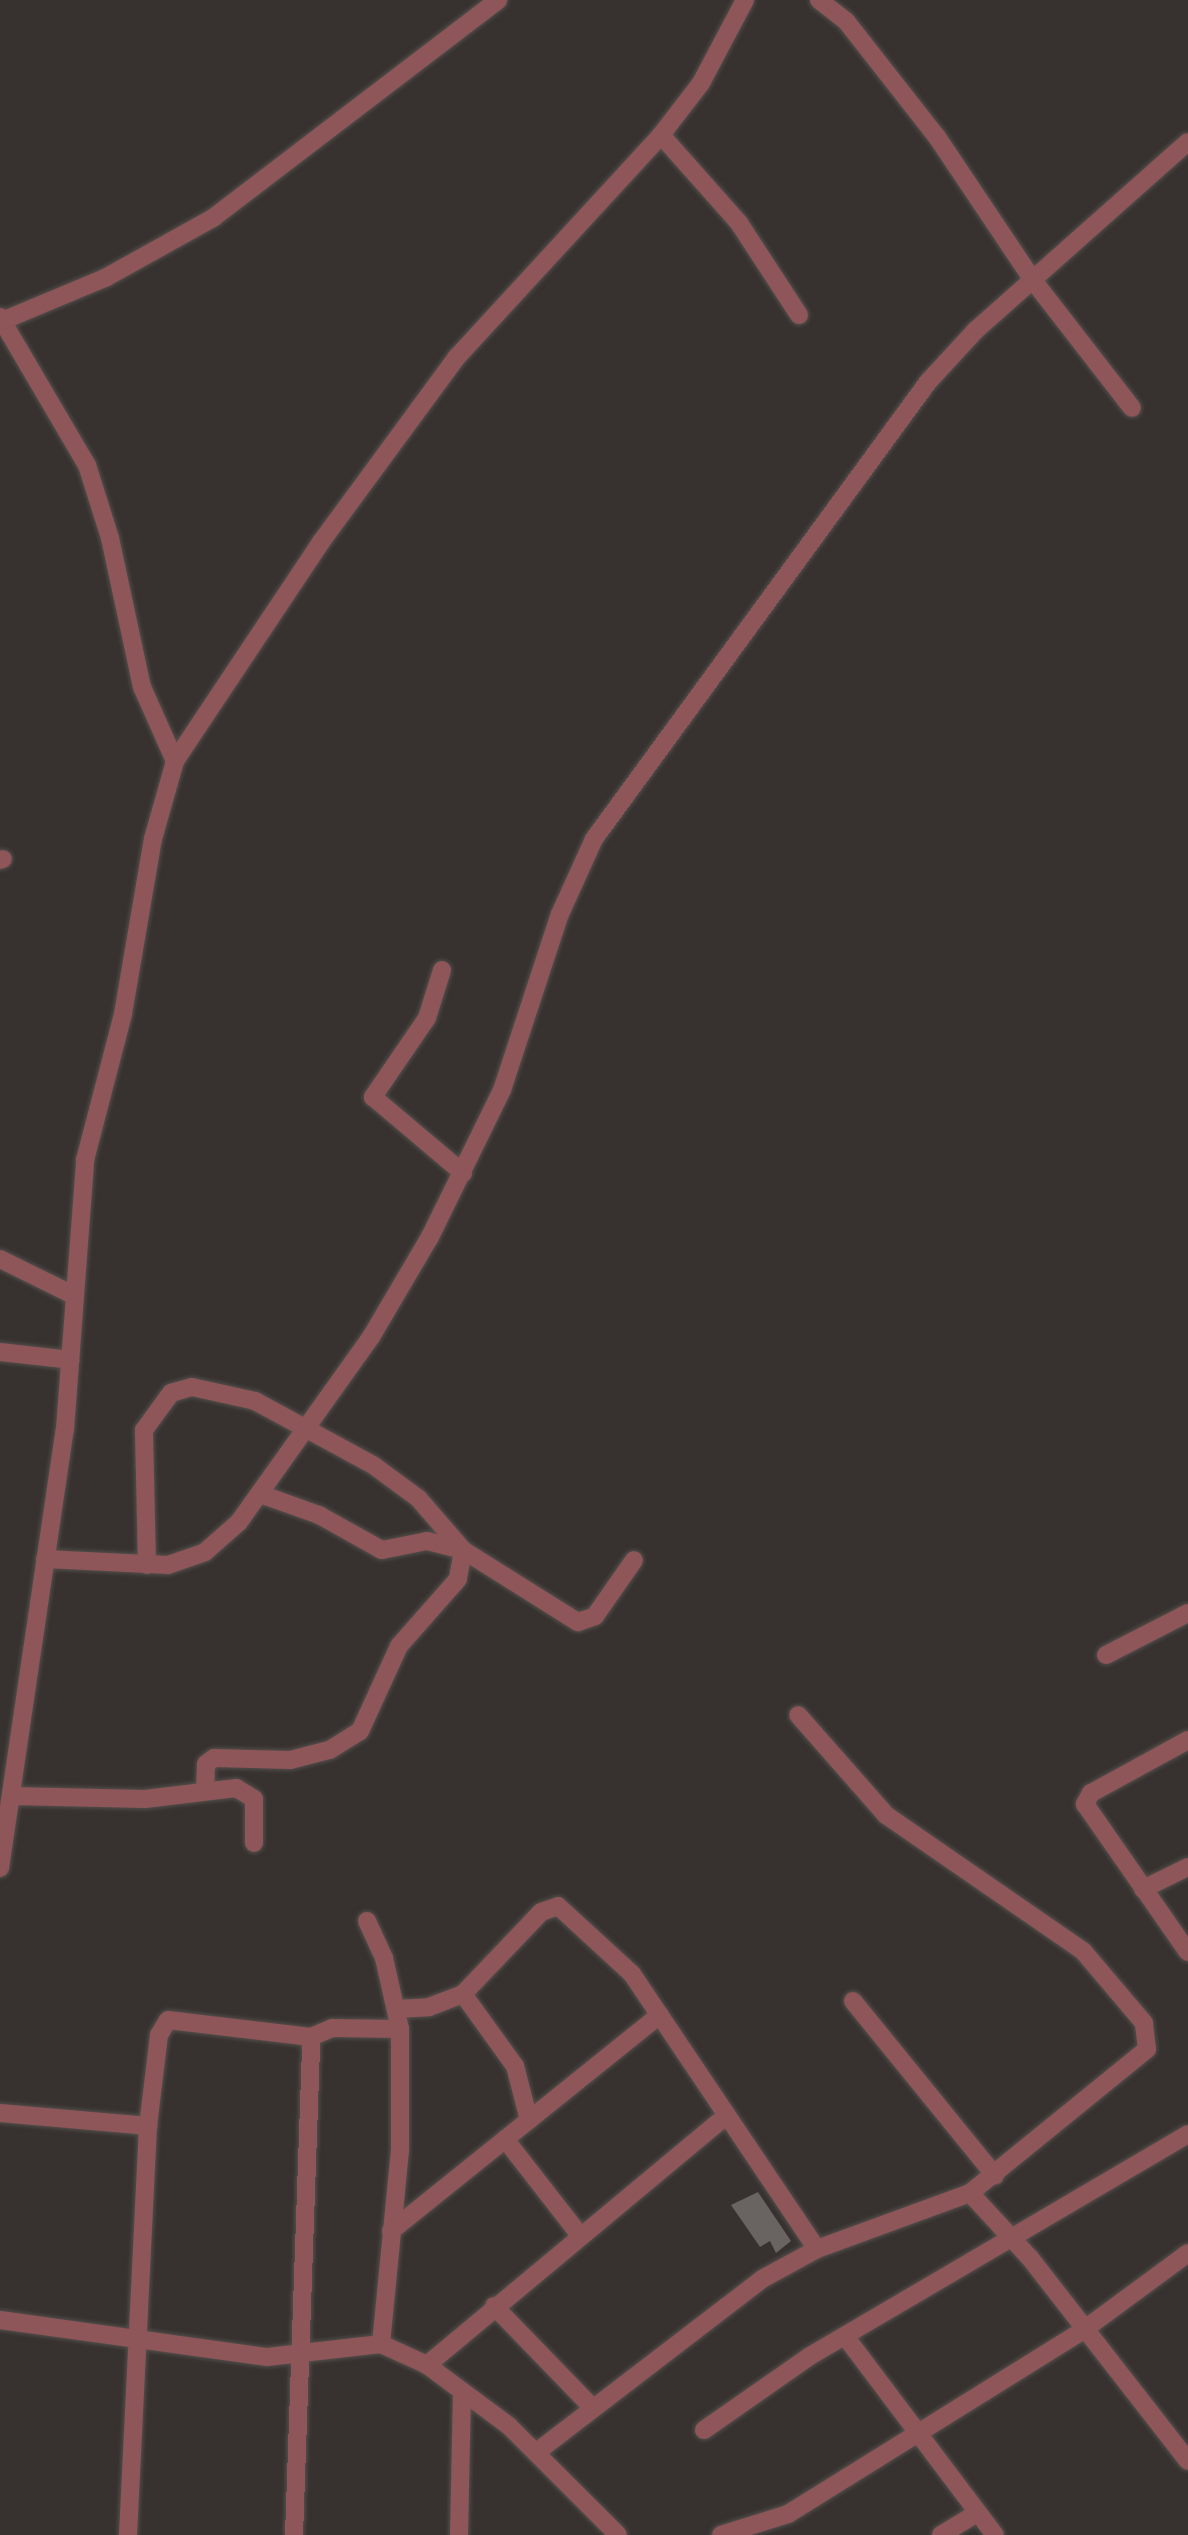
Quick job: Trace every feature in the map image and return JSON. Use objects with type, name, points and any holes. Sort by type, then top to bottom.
[{"type":"street","points":[[175,761],[142,687],[110,538],[87,465],[1,319],[105,278],[213,218],[498,0]]},
{"type":"street","points":[[0,1868],[71,1360],[71,1294],[85,1160],[123,1014],[153,839],[175,761],[321,542],[457,357],[512,290],[661,135],[701,83],[745,0]]},
{"type":"street","points":[[819,0],[846,21],[937,137],[1032,279],[1132,408]]},
{"type":"street","points":[[661,135],[739,223],[799,315]]},
{"type":"street","points":[[45,1559],[147,1565],[205,1552],[260,1494],[371,1337],[463,1173],[502,1090],[560,914],[594,839],[928,382],[1032,279],[1188,142]]},
{"type":"street","points":[[442,970],[427,1018],[373,1097],[463,1173]]},
{"type":"street","points":[[0,1259],[71,1294]]},
{"type":"street","points":[[0,1352],[71,1360]]},
{"type":"street","points":[[147,1565],[144,1430],[171,1393],[219,1390],[308,1427],[418,1498],[463,1550],[578,1622],[595,1616],[634,1560]]},
{"type":"street","points":[[260,1494],[319,1515],[382,1550],[427,1541],[463,1550]]},
{"type":"street","points":[[205,1791],[206,1764],[214,1758],[290,1760],[329,1750],[360,1731],[399,1646],[458,1579],[463,1550]]},
{"type":"street","points":[[1106,1655],[1188,1613]]},
{"type":"street","points":[[538,2451],[703,2320],[817,2249],[970,2193],[1137,2061],[1147,2049],[1144,2023],[1053,1925],[926,1847],[886,1815],[798,1715]]},
{"type":"street","points":[[1188,1740],[1086,1798],[1088,1811],[1188,1952]]},
{"type":"street","points":[[12,1796],[145,1799],[205,1791],[248,1791],[255,1807],[254,1843]]},
{"type":"street","points":[[1143,1889],[1188,1867]]},
{"type":"street","points":[[396,2009],[429,2007],[463,1994],[552,1905],[616,1955],[660,2015],[725,2117],[817,2249]]},
{"type":"street","points":[[367,1921],[400,2029],[400,2150],[381,2344]]},
{"type":"street","points":[[463,1994],[515,2066],[529,2120]]},
{"type":"street","points":[[853,2001],[995,2176]]},
{"type":"street","points":[[391,2231],[660,2015]]},
{"type":"street","points":[[128,2535],[148,2126],[159,2035],[168,2020],[311,2037],[332,2028],[400,2029]]},
{"type":"street","points":[[294,2535],[311,2037]]},
{"type":"street","points":[[0,2113],[148,2126]]},
{"type":"street","points":[[427,2365],[579,2234],[725,2117]]},
{"type":"street","points":[[704,2430],[845,2336],[1013,2241],[1188,2134]]},
{"type":"street","points":[[505,2139],[579,2234]]},
{"type":"street","points":[[970,2193],[1085,2329],[1188,2461]]},
{"type":"street","points":[[721,2535],[765,2528],[914,2431],[1085,2329],[1188,2253]]},
{"type":"street","points":[[494,2306],[593,2408]]},
{"type":"street","points":[[0,2320],[300,2357],[381,2344],[427,2365],[538,2451],[618,2535]]},
{"type":"street","points":[[845,2336],[995,2535]]},
{"type":"street","points":[[459,2535],[462,2391]]},
{"type":"street","points":[[941,2535],[977,2513]]},
{"type":"building","points":[[758,2192],[791,2241],[776,2253],[770,2241],[760,2247],[731,2205]]}]
